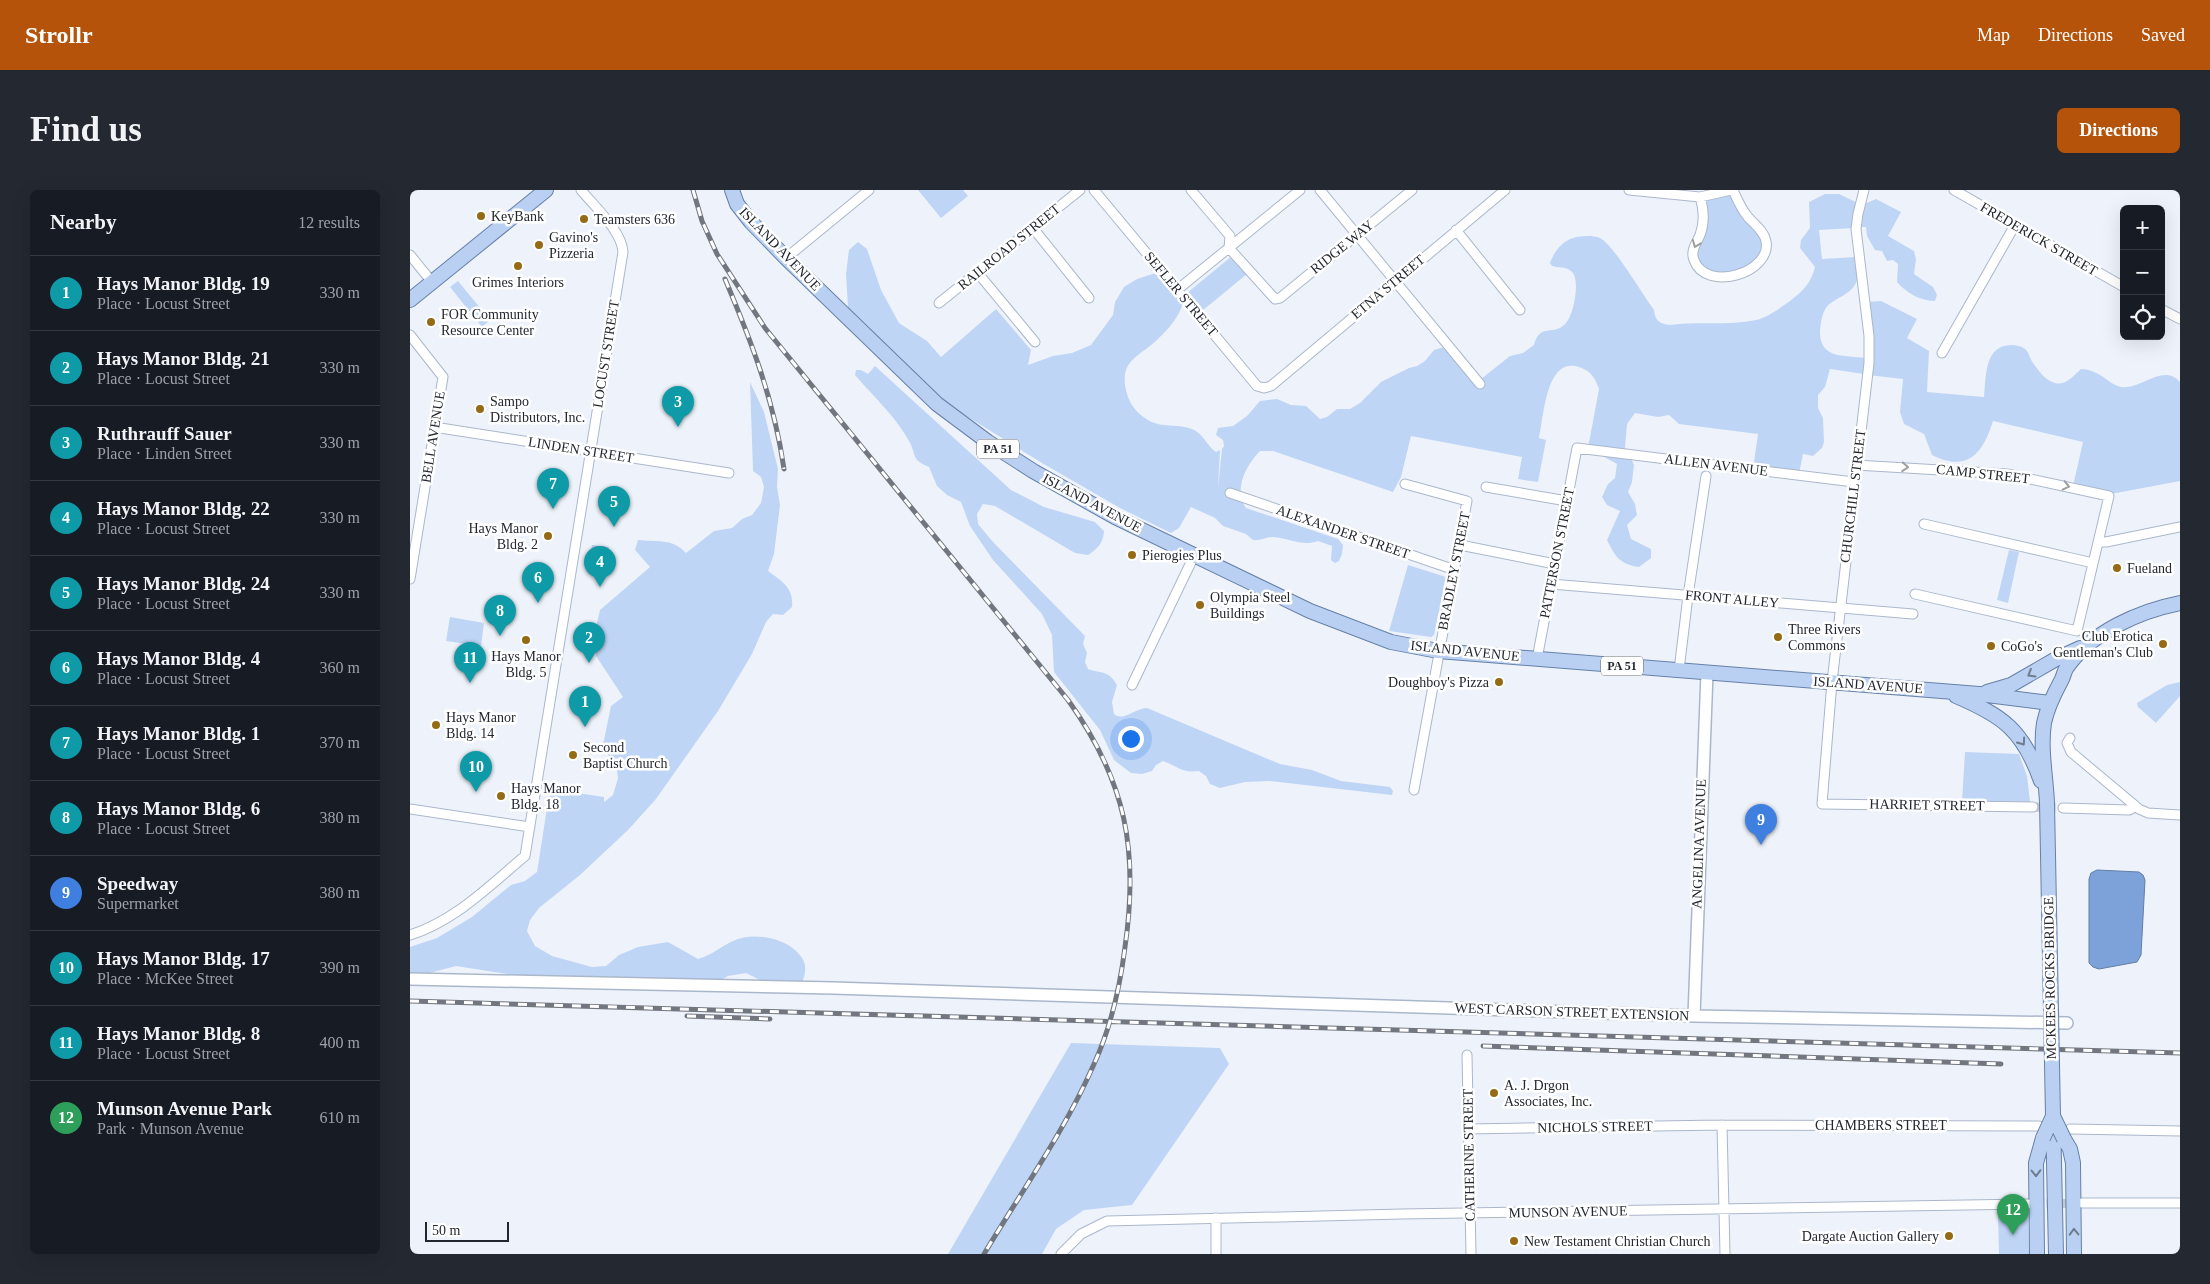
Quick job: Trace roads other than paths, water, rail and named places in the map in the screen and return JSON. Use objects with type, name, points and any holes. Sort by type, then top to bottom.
[{"type":"main road","points":[[410,300],[546,190]]},
{"type":"main road","name":"ISLAND AVENUE","points":[[732,190],[737,204],[751,222],[786,258],[938,404],[988,442],[1049,480],[1115,517],[1310,611],[1383,640],[1438,651],[1946,691],[2050,702]]},
{"type":"main road","points":[[2050,702],[2064,676],[2065,668],[2090,644],[2121,622],[2133,619],[2151,609],[2180,603]]},
{"type":"main road","points":[[2064,676],[2072,675],[2096,651],[2127,628],[2133,619]]},
{"type":"main road","points":[[1978,694],[2011,685],[2056,659],[2090,644]]},
{"type":"main road","points":[[1946,691],[1987,709],[2012,729],[2031,755],[2047,800]]},
{"type":"main road","name":"MCKEES ROCKS BRIDGE","points":[[2050,702],[2043,732],[2047,800],[2056,1254]]},
{"type":"main road","points":[[2037,1254],[2036,1163],[2041,1132],[2053,1119],[2067,1134],[2073,1163],[2074,1254]]},
{"type":"street","name":"LOCUST STREET","points":[[410,935],[439,924],[454,915],[525,856],[623,252],[618,235],[581,190]]},
{"type":"street","points":[[786,258],[869,190]]},
{"type":"street","name":"RAILROAD STREET","points":[[939,303],[1080,190]]},
{"type":"street","name":"SEFLER STREET","points":[[1094,190],[1257,386],[1264,388],[1271,386]]},
{"type":"street","points":[[1191,190],[1230,236],[1229,248]]},
{"type":"street","points":[[1177,290],[1300,190]]},
{"type":"street","points":[[1320,190],[1480,384]]},
{"type":"street","name":"RIDGE WAY","points":[[1229,248],[1270,296],[1275,299],[1280,298],[1412,190]]},
{"type":"street","name":"ETNA STREET","points":[[1271,386],[1504,190]]},
{"type":"street","points":[[1629,190],[1700,197],[1732,190],[1747,216],[1764,234],[1766,247],[1764,254],[1754,266],[1730,277],[1708,274],[1698,268],[1693,258],[1693,251],[1702,226],[1703,207],[1700,197]]},
{"type":"street","name":"CHURCHILL STREET","points":[[1822,804],[1832,682],[1869,363],[1869,336],[1856,229],[1864,190]]},
{"type":"street","name":"FREDERICK STREET","points":[[1954,190],[2120,285]]},
{"type":"street","points":[[1942,353],[2015,225]]},
{"type":"street","points":[[1033,228],[1089,298]]},
{"type":"street","points":[[1456,230],[1520,310]]},
{"type":"street","points":[[410,256],[432,282]]},
{"type":"street","points":[[977,272],[1035,342]]},
{"type":"street","points":[[2165,311],[2180,319]]},
{"type":"street","name":"BELL AVENUE","points":[[410,336],[442,377],[410,579]]},
{"type":"street","name":"LINDEN STREET","points":[[434,427],[729,473]]},
{"type":"street","name":"ALLEN AVENUE","points":[[1577,448],[1854,482]]},
{"type":"street","name":"PATTERSON STREET","points":[[1537,659],[1577,448]]},
{"type":"street","name":"CAMP STREET","points":[[1856,465],[2007,474],[2109,496],[2098,542]]},
{"type":"street","points":[[1679,670],[1706,476]]},
{"type":"street","name":"BRADLEY STREET","points":[[1405,484],[1467,501],[1414,790]]},
{"type":"street","points":[[1486,487],[1567,501]]},
{"type":"street","name":"ALEXANDER STREET","points":[[1230,493],[1455,570]]},
{"type":"street","points":[[1924,524],[2093,563]]},
{"type":"street","points":[[2077,632],[2098,542],[2180,527]]},
{"type":"street","points":[[1460,545],[1555,564]]},
{"type":"street","points":[[1132,685],[1194,556]]},
{"type":"street","name":"FRONT ALLEY","points":[[1551,584],[1913,614]]},
{"type":"street","points":[[1915,594],[2077,632],[2090,644]]},
{"type":"street","name":"ANGELINA AVENUE","points":[[1694,1016],[1707,673]]},
{"type":"street","points":[[2070,738],[2067,743],[2071,752],[2135,807],[2148,813],[2180,815]]},
{"type":"street","name":"HARRIET STREET","points":[[1822,804],[2033,807]]},
{"type":"street","points":[[2063,808],[2128,810],[2135,807]]},
{"type":"street","points":[[410,809],[530,827]]},
{"type":"street","name":"WEST CARSON STREET EXTENSION","points":[[410,980],[834,988],[1694,1016],[2067,1023]]},
{"type":"street","name":"CATHERINE STREET","points":[[1467,1055],[1470,1254]]},
{"type":"street","points":[[1722,1125],[1725,1254]]},
{"type":"street","name":"NICHOLS STREET","points":[[1468,1129],[1722,1125]]},
{"type":"street","name":"CHAMBERS STREET","points":[[1722,1125],[2041,1132]]},
{"type":"street","points":[[2067,1134],[2180,1131]]},
{"type":"street","points":[[2082,1203],[2180,1203]]},
{"type":"street","name":"MUNSON AVENUE","points":[[1061,1254],[1080,1234],[1107,1221],[2028,1204]]},
{"type":"street","points":[[1216,1218],[1216,1254]]},
{"type":"water","points":[[2097,870],[2139,872],[2143,875],[2145,880],[2141,955],[2137,962],[2099,969],[2089,963],[2089,879],[2091,873]]},
{"type":"tunnel","points":[[2033,807],[2063,808]]},
{"type":"tunnel","points":[[2033,1204],[2078,1203]]},
{"type":"railway","points":[[693,190],[702,221],[717,254],[765,328],[1068,700],[1088,730],[1103,759],[1115,788],[1124,818],[1130,879],[1129,912],[1120,977],[1110,1021],[1094,1064],[1070,1113],[984,1254]]},
{"type":"railway","points":[[725,279],[761,372],[780,444],[784,469]]},
{"type":"railway","points":[[410,1001],[2180,1053]]},
{"type":"railway","points":[[687,1016],[770,1019]]},
{"type":"railway","points":[[1483,1046],[2001,1064]]},
{"type":"place","name":"KeyBank","points":[[481,216]]},
{"type":"place","name":"Teamsters 636","points":[[584,219]]},
{"type":"place","name":"Gavino's Pizzeria","points":[[539,245]]},
{"type":"place","name":"Grimes Interiors","points":[[518,266]]},
{"type":"place","name":"FOR Community Resource Center","points":[[431,322]]},
{"type":"place","name":"Sampo Distributors, Inc.","points":[[480,409]]},
{"type":"place","name":"Ruthrauff Sauer","points":[[678,427]]},
{"type":"place","name":"Hays Manor Bldg. 1","points":[[553,509]]},
{"type":"place","name":"Hays Manor Bldg. 24","points":[[614,527]]},
{"type":"place","name":"Hays Manor Bldg. 2","points":[[548,536]]},
{"type":"place","name":"Pierogies Plus","points":[[1132,555]]},
{"type":"place","name":"Fueland","points":[[2117,568]]},
{"type":"place","name":"Hays Manor Bldg. 22","points":[[600,587]]},
{"type":"place","name":"Hays Manor Bldg. 4","points":[[538,603]]},
{"type":"place","name":"Olympia Steel Buildings","points":[[1200,605]]},
{"type":"place","name":"Hays Manor Bldg. 6","points":[[500,636]]},
{"type":"place","name":"Three Rivers Commons","points":[[1778,637]]},
{"type":"place","name":"Hays Manor Bldg. 5","points":[[526,640]]},
{"type":"place","name":"Club Erotica Gentleman's Club","points":[[2163,644]]},
{"type":"place","name":"CoGo's","points":[[1991,646]]},
{"type":"place","name":"Hays Manor Bldg. 21","points":[[589,663]]},
{"type":"place","name":"Doughboy's Pizza","points":[[1499,682]]},
{"type":"place","name":"Hays Manor Bldg. 8","points":[[470,683]]},
{"type":"place","name":"Hays Manor Bldg. 14","points":[[436,725]]},
{"type":"place","name":"Hays Manor Bldg. 19","points":[[585,727]]},
{"type":"place","name":"Second Baptist Church","points":[[573,755]]},
{"type":"place","name":"Hays Manor Bldg. 17","points":[[476,792]]},
{"type":"place","name":"Hays Manor Bldg. 18","points":[[501,796]]},
{"type":"place","name":"Speedway","points":[[1761,845]]},
{"type":"place","name":"A. J. Drgon Associates, Inc.","points":[[1494,1093]]},
{"type":"place","name":"Munson Avenue Park","points":[[2013,1235]]},
{"type":"place","name":"Dargate Auction Gallery","points":[[1949,1236]]},
{"type":"place","name":"New Testament Christian Church","points":[[1514,1241]]}]
